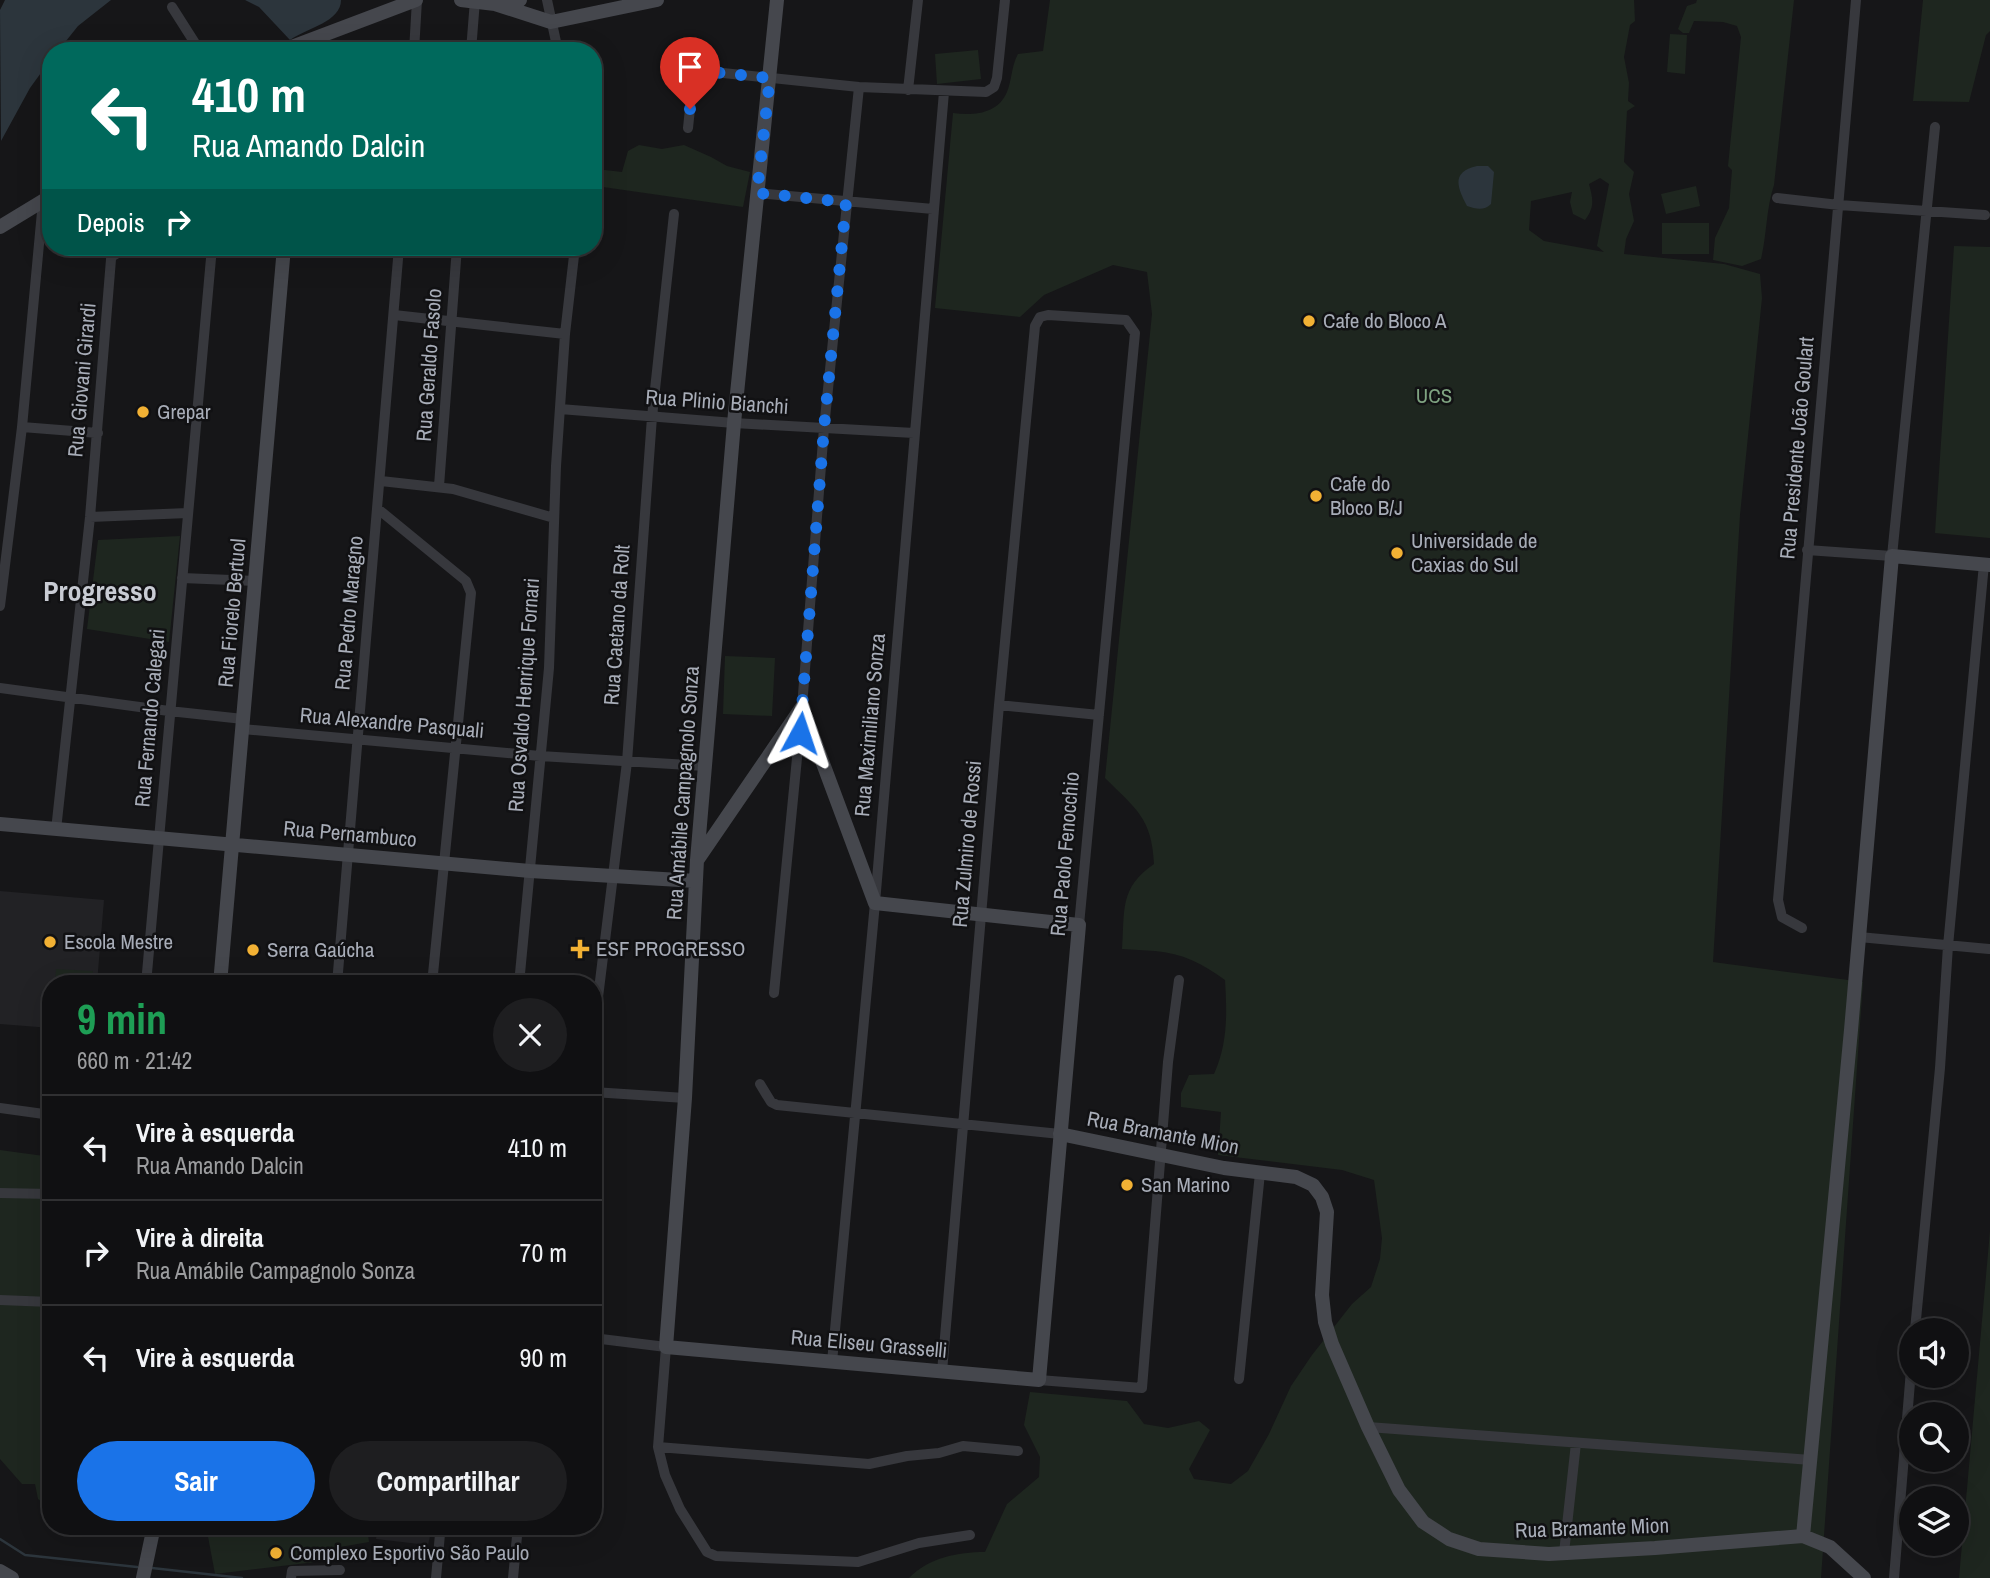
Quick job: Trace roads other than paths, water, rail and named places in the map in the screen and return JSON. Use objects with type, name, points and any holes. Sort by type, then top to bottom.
[{"type":"street","points":[[313,42],[401,3],[417,0],[415,42]]},
{"type":"street","points":[[495,4],[520,0]]},
{"type":"street","points":[[547,0],[556,42]]},
{"type":"street","points":[[471,42],[470,1],[495,4],[551,22],[657,0]]},
{"type":"street","name":"Rua Amábile Campagnolo Sonza","points":[[777,0],[734,423],[697,860],[685,1098],[658,1447],[665,1475],[680,1509],[707,1552],[716,1556],[858,1562],[919,1544],[970,1535]]},
{"type":"street","points":[[908,90],[918,0]]},
{"type":"street","points":[[671,68],[859,87],[986,92],[994,87],[997,78],[1005,0]]},
{"type":"street","name":"Rua Presidente João Goulart","points":[[1802,928],[1782,917],[1778,900],[1856,0]]},
{"type":"street","points":[[172,7],[194,42]]},
{"type":"street","points":[[688,128],[694,70]]},
{"type":"street","points":[[774,993],[802,707],[824,428],[859,87]]},
{"type":"street","name":"Rua Maximiliano Sonza","points":[[832,1362],[875,903],[944,92]]},
{"type":"street","points":[[1803,1536],[1892,556],[1934,127]]},
{"type":"street","points":[[757,193],[933,209]]},
{"type":"street","points":[[1777,198],[1985,215]]},
{"type":"street","points":[[0,227],[42,201]]},
{"type":"street","name":"Rua Caetano da Rolt","points":[[601,975],[627,762],[652,417],[674,214]]},
{"type":"street","points":[[0,606],[42,244]]},
{"type":"street","name":"Rua Giovani Girardi","points":[[56,830],[90,517],[112,256]]},
{"type":"street","name":"Rua Fernando Calegari","points":[[147,975],[211,256]]},
{"type":"street","name":"Rua Fiorelo Bertuol","points":[[221,975],[283,256]]},
{"type":"street","name":"Rua Pedro Maragno","points":[[338,975],[398,256]]},
{"type":"street","name":"Rua Geraldo Fasolo","points":[[439,486],[456,256]]},
{"type":"street","name":"Rua Osvaldo Henrique Fornari","points":[[520,975],[549,668],[560,409],[574,256]]},
{"type":"street","points":[[394,315],[565,334]]},
{"type":"street","name":"Rua Paolo Fenocchio","points":[[1037,321],[1048,315],[1126,320],[1135,333],[1039,1380]]},
{"type":"street","name":"Rua Zulmiro de Rossi","points":[[942,1372],[980,915],[1037,321]]},
{"type":"street","name":"Rua Plinio Bianchi","points":[[560,409],[734,423],[914,433]]},
{"type":"street","points":[[22,426],[98,433]]},
{"type":"street","points":[[381,481],[439,486],[554,519]]},
{"type":"street","points":[[377,509],[466,581],[471,593],[433,975]]},
{"type":"street","points":[[90,517],[188,513]]},
{"type":"street","points":[[1807,550],[1987,565],[1948,946],[1940,1068],[1915,1318]]},
{"type":"street","points":[[182,578],[256,581]]},
{"type":"street","name":"Rua Alexandre Pasquali","points":[[0,688],[358,738],[540,756],[705,766]]},
{"type":"street","points":[[999,705],[1099,715]]},
{"type":"street","points":[[697,860],[802,707]]},
{"type":"street","points":[[802,707],[875,903],[1079,925]]},
{"type":"street","name":"Rua Pernambuco","points":[[0,824],[444,864],[696,881]]},
{"type":"street","points":[[1859,937],[1989,950]]},
{"type":"street","points":[[1161,1154],[1168,1062],[1179,980]]},
{"type":"street","name":"Rua Bramante Mion","points":[[760,1084],[771,1102],[777,1105],[1060,1134],[1224,1168],[1296,1177],[1313,1185],[1322,1197],[1327,1212],[1322,1295],[1325,1322],[1368,1427],[1399,1490],[1423,1521],[1449,1539],[1479,1549],[1564,1553],[1803,1536],[1819,1540],[1830,1547],[1864,1578]]},
{"type":"street","points":[[602,1093],[685,1098]]},
{"type":"street","points":[[0,1108],[42,1114]]},
{"type":"street","name":"Rua Eliseu Grasselli","points":[[602,1339],[1142,1388],[1161,1154]]},
{"type":"street","points":[[1239,1379],[1260,1172]]},
{"type":"street","points":[[0,1193],[42,1194]]},
{"type":"street","points":[[0,1300],[42,1302]]},
{"type":"street","points":[[1894,1578],[1910,1388]]},
{"type":"street","points":[[1368,1427],[1811,1460]]},
{"type":"street","points":[[1564,1553],[1576,1443]]},
{"type":"street","points":[[658,1447],[869,1464],[969,1446],[1018,1451]]},
{"type":"street","points":[[143,1578],[152,1535]]},
{"type":"street","points":[[436,1578],[440,1535]]},
{"type":"street","points":[[513,1578],[517,1535]]},
{"type":"street","points":[[291,1578],[292,1571],[340,1570]]},
{"type":"street","points":[[0,1572],[12,1578]]},
{"type":"waterway","points":[[0,1539],[25,1555],[137,1567]]},
{"type":"waterway","points":[[152,1568],[242,1578]]},
{"type":"place","name":"Cafe do Bloco A","points":[[1309,321]]},
{"type":"place","name":"Grepar","points":[[143,412]]},
{"type":"place","name":"Cafe do Bloco B/J","points":[[1316,496]]},
{"type":"place","name":"Universidade de Caxias do Sul","points":[[1397,553]]},
{"type":"place","name":"Escola Mestre","points":[[50,942]]},
{"type":"place","name":"ESF PROGRESSO","points":[[580,949]]},
{"type":"place","name":"Serra Gaúcha","points":[[253,950]]},
{"type":"place","name":"San Marino","points":[[1127,1185]]},
{"type":"place","name":"Complexo Esportivo São Paulo","points":[[276,1553]]},
{"type":"district","name":"Progresso","points":[[100,591]]},
{"type":"park label","name":"UCS","points":[[1434,396]]}]
